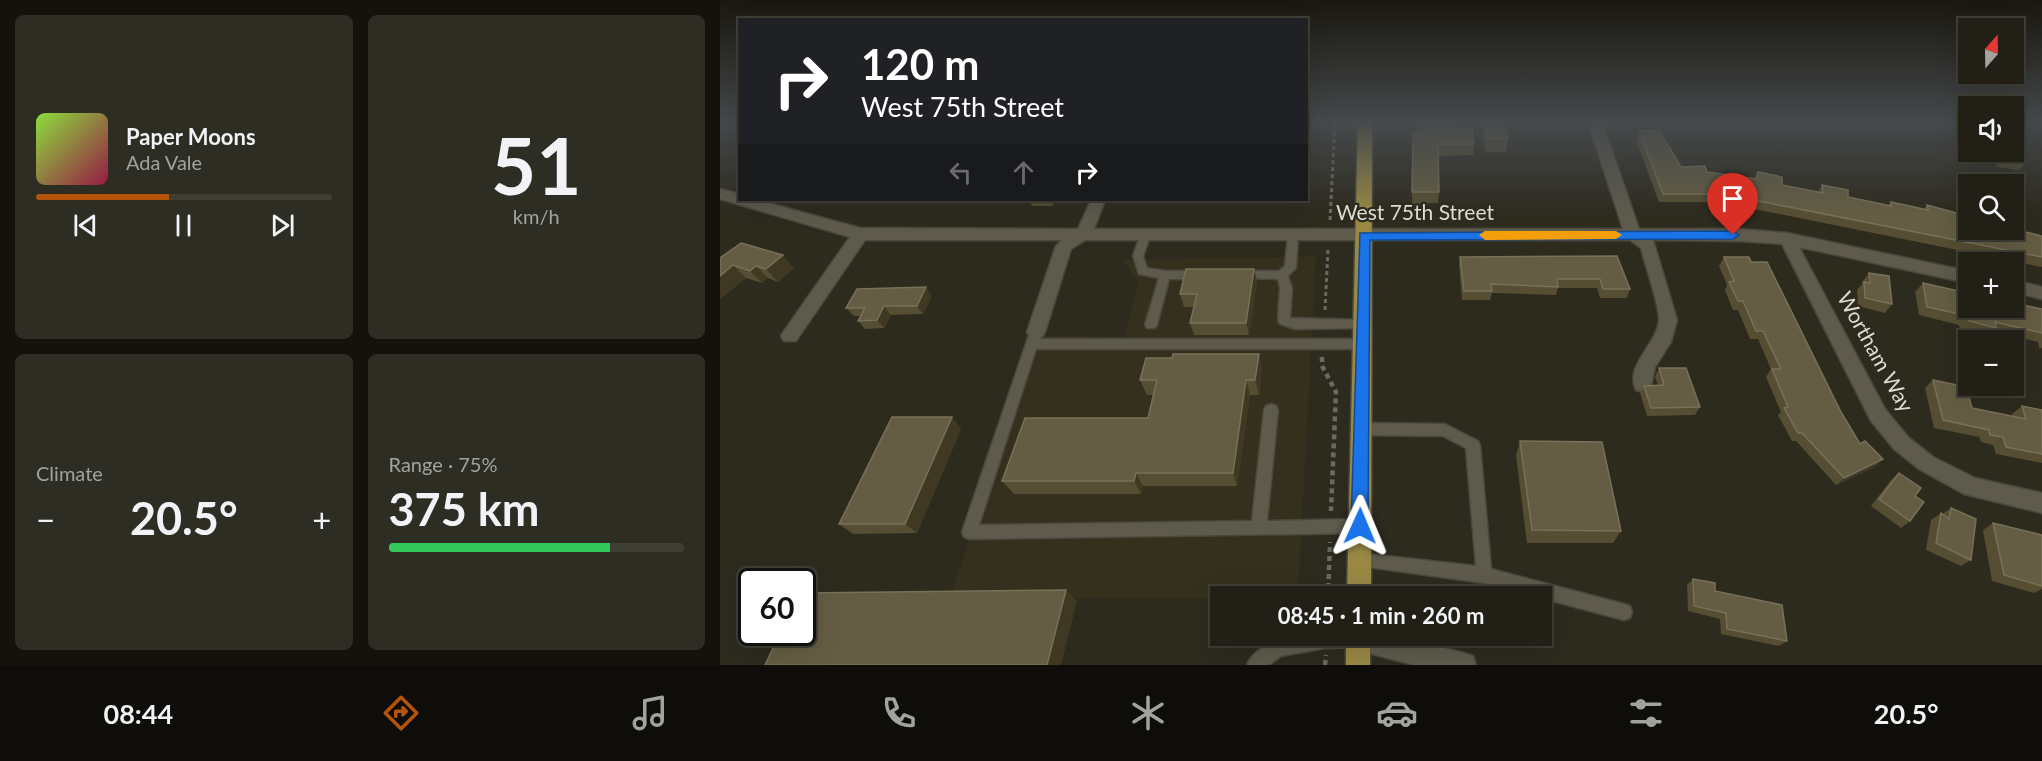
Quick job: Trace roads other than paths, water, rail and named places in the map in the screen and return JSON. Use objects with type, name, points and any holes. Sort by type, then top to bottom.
[{"type":"main road","points":[[1359,586],[1365,153]]},
{"type":"main road","points":[[1358,646],[1358,665]]},
{"type":"street","points":[[1605,153],[1633,235],[1648,245],[1668,320],[1662,342],[1646,365],[1643,384]]},
{"type":"street","name":"West 75th Street","points":[[720,194],[738,199]]},
{"type":"street","name":"West 75th Street","points":[[744,201],[860,234],[1739,235],[1787,239],[1958,275]]},
{"type":"street","points":[[1034,338],[1064,246],[1084,233],[1098,201]]},
{"type":"street","points":[[790,336],[860,234]]},
{"type":"street","name":"Wortham Way","points":[[1787,239],[1878,415],[1893,434],[1926,463],[1962,483],[1995,494],[2042,503]]},
{"type":"street","points":[[2024,288],[2042,292]]},
{"type":"street","points":[[1392,646],[1464,665]]},
{"type":"lane","points":[[1146,234],[1138,256],[1139,266],[1143,271],[1165,275],[1282,274],[1290,268],[1293,235]]},
{"type":"lane","points":[[1282,274],[1286,288],[1284,321],[1363,334]]},
{"type":"lane","points":[[1151,325],[1165,275]]},
{"type":"lane","points":[[1360,526],[969,532],[1034,338],[1363,334]]},
{"type":"lane","points":[[1259,528],[1271,410]]},
{"type":"lane","points":[[1361,429],[1445,430],[1473,445],[1484,575]]},
{"type":"lane","points":[[1359,560],[1484,575],[1624,612]]},
{"type":"lane","points":[[1255,665],[1278,648],[1290,646]]}]
